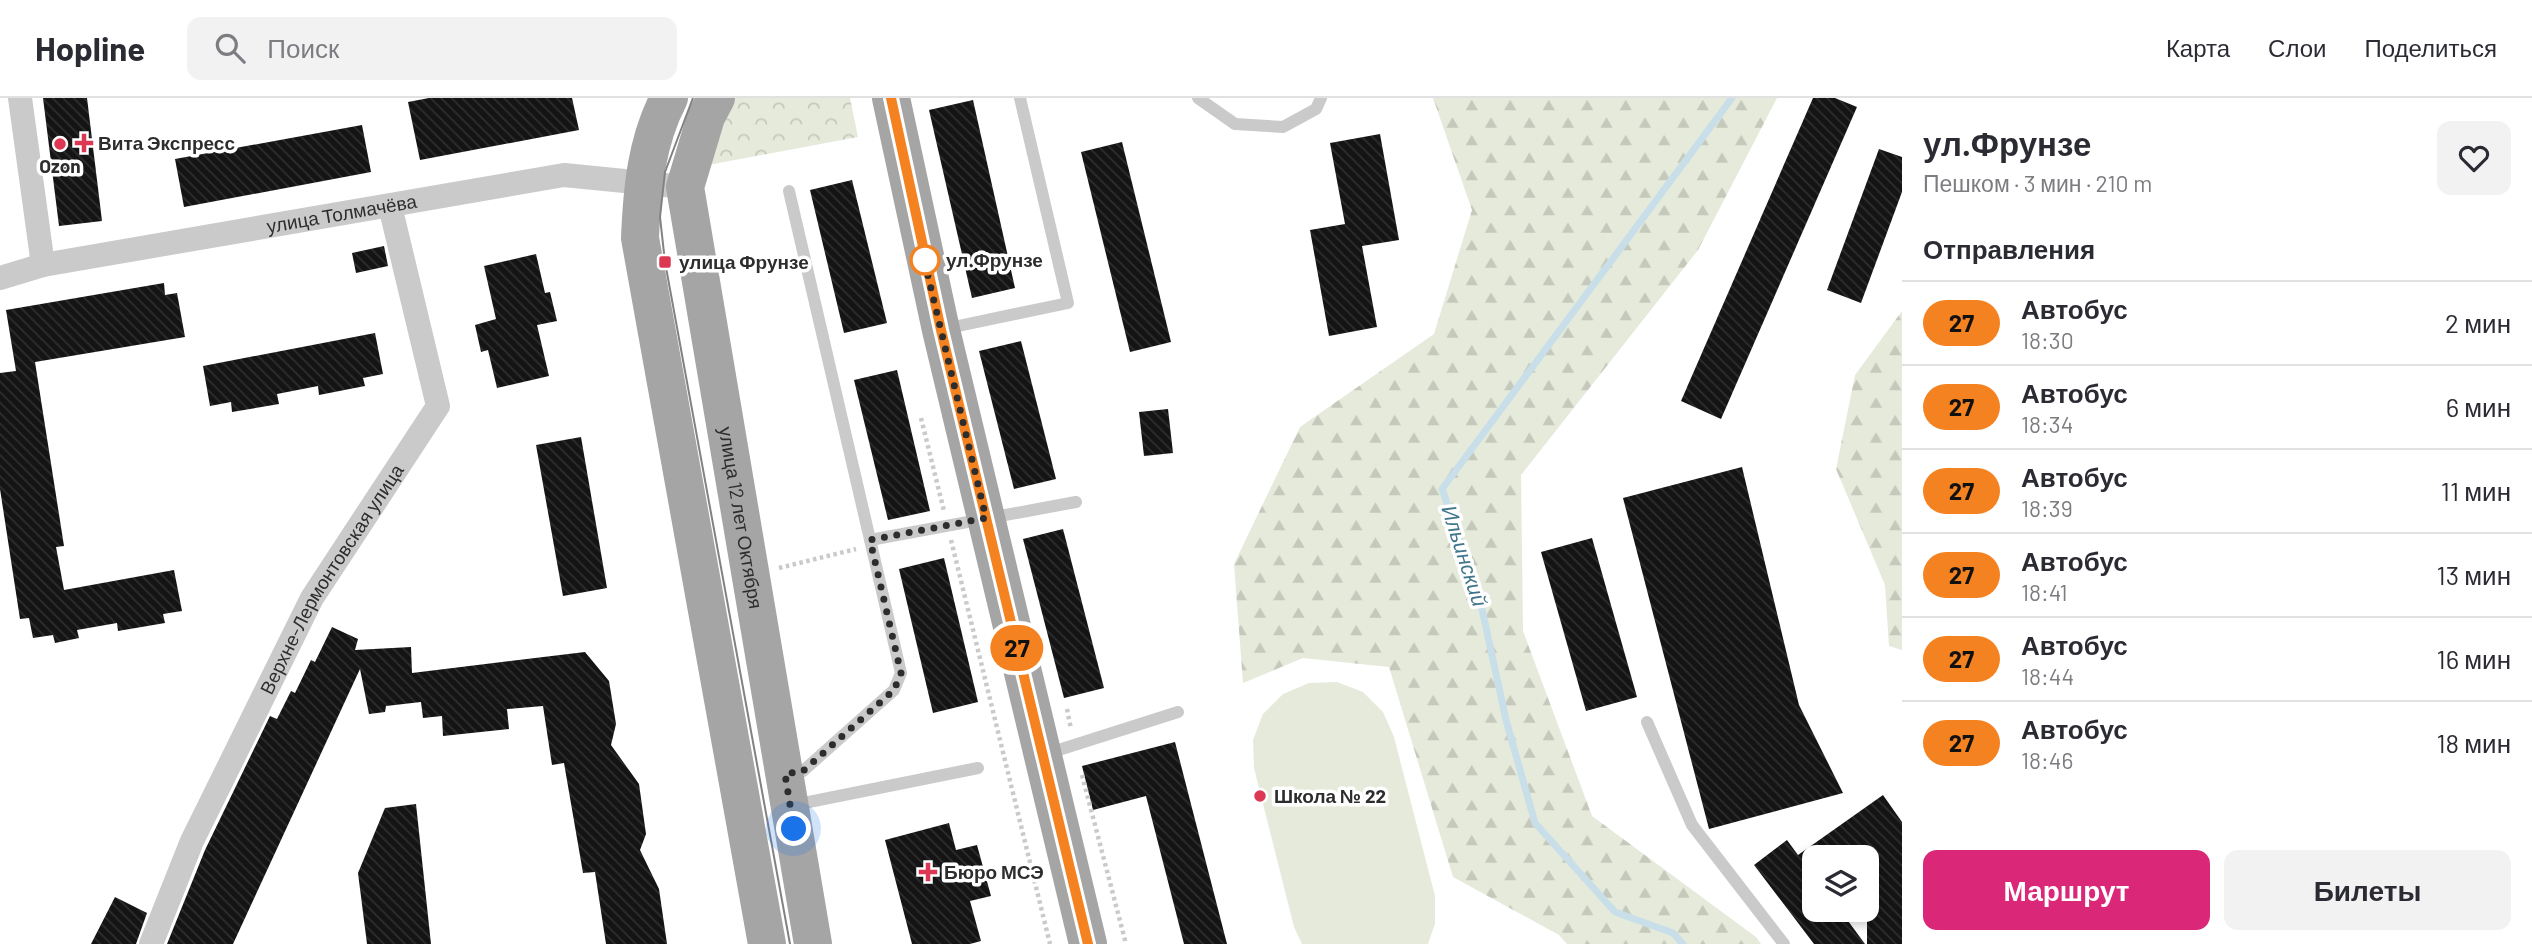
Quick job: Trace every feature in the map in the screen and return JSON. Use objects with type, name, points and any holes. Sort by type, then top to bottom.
[{"type":"main road","points":[[668,98],[647,160],[640,239],[767,944]]},
{"type":"main road","name":"улица 12 лет Октября","points":[[716,98],[706,117],[685,187],[813,944]]},
{"type":"main road","points":[[891,98],[941,330],[986,518],[1058,750],[1088,944]]},
{"type":"street","points":[[20,98],[43,265]]},
{"type":"street","name":"улица Толмачёва","points":[[0,278],[43,265],[564,174],[685,187]]},
{"type":"street","name":"Верхне-Лермонтовская улица","points":[[151,944],[192,841],[312,597],[438,406],[390,206]]},
{"type":"lane","points":[[941,330],[1068,303],[1020,98]]},
{"type":"lane","points":[[1198,98],[1235,124],[1283,127],[1316,109],[1321,98]]},
{"type":"lane","points":[[787,790],[803,771],[894,690],[901,673],[789,191]]},
{"type":"lane","points":[[871,542],[1076,502]]},
{"type":"lane","points":[[1058,750],[1178,712]]},
{"type":"lane","points":[[1647,722],[1692,825],[1784,944]]},
{"type":"lane","points":[[787,790],[978,768]]},
{"type":"path","points":[[921,418],[1050,944]]},
{"type":"path","points":[[778,568],[871,542]]},
{"type":"path","points":[[1067,709],[1058,750],[1125,944]]},
{"type":"green space","points":[[713,98],[850,98],[858,137],[676,171]]},
{"type":"green space","points":[[1433,98],[1777,98],[1698,250],[1521,475],[1523,631],[1592,816],[1756,937],[1761,944],[1567,944],[1559,935],[1453,877],[1389,667],[1303,658],[1243,683],[1234,564],[1300,427],[1434,334],[1472,210]]},
{"type":"green space","points":[[1902,311],[1902,650],[1889,646],[1885,585],[1836,469],[1855,375]]},
{"type":"green space","points":[[1337,682],[1363,692],[1383,712],[1394,737],[1435,896],[1435,924],[1428,944],[1302,944],[1294,927],[1254,768],[1253,740],[1263,714],[1283,694],[1309,683]]},
{"type":"building","points":[[43,98],[87,98],[102,221],[59,226]]},
{"type":"building","points":[[429,98],[572,98],[579,130],[420,160],[408,102]]},
{"type":"building","points":[[1813,98],[1835,98],[1857,107],[1721,419],[1681,401]]},
{"type":"building","points":[[973,100],[1015,288],[972,298],[929,110]]},
{"type":"building","points":[[362,125],[371,172],[184,207],[175,159]]},
{"type":"building","points":[[1380,134],[1399,240],[1362,246],[1377,327],[1329,336],[1310,230],[1345,224],[1330,143]]},
{"type":"building","points":[[1122,142],[1171,342],[1130,352],[1081,152]]},
{"type":"building","points":[[1879,149],[1902,157],[1902,192],[1861,303],[1827,290]]},
{"type":"building","points":[[852,180],[887,323],[844,333],[810,190]]},
{"type":"building","points":[[384,246],[388,266],[356,273],[352,253]]},
{"type":"building","points":[[536,254],[545,293],[550,292],[557,321],[537,325],[549,376],[497,388],[488,350],[481,352],[475,325],[496,319],[484,266]]},
{"type":"building","points":[[164,283],[165,295],[177,293],[185,337],[35,362],[64,546],[56,547],[64,590],[174,570],[182,611],[163,614],[165,623],[118,631],[117,623],[77,630],[79,638],[55,643],[53,635],[33,638],[29,618],[20,619],[0,489],[0,373],[16,371],[6,310]]},
{"type":"building","points":[[375,333],[383,374],[363,378],[365,386],[319,395],[318,386],[277,394],[279,404],[232,412],[231,402],[210,406],[203,366]]},
{"type":"building","points":[[1021,341],[1056,479],[1014,489],[979,351]]},
{"type":"building","points":[[897,370],[930,511],[888,520],[854,380]]},
{"type":"building","points":[[1168,409],[1173,453],[1144,456],[1139,412]]},
{"type":"building","points":[[581,437],[607,588],[563,596],[536,445]]},
{"type":"building","points":[[1742,467],[1799,705],[1843,793],[1709,829],[1623,498]]},
{"type":"building","points":[[1063,529],[1104,688],[1064,698],[1023,539]]},
{"type":"building","points":[[1592,538],[1637,697],[1586,711],[1541,552]]},
{"type":"building","points":[[944,558],[978,702],[933,713],[899,569]]},
{"type":"building","points":[[332,627],[358,639],[355,650],[411,647],[412,673],[585,652],[609,681],[616,724],[611,745],[639,784],[646,834],[640,850],[659,889],[667,944],[606,944],[595,872],[583,873],[564,763],[552,765],[543,706],[507,709],[509,729],[443,736],[442,716],[423,718],[421,702],[386,706],[385,712],[369,714],[360,669],[233,944],[167,944],[205,850],[270,716],[277,719],[291,691],[295,693],[311,660],[315,662]]},
{"type":"building","points":[[1175,742],[1227,944],[1184,944],[1146,796],[1093,810],[1082,766]]},
{"type":"building","points":[[1883,795],[1902,822],[1902,944],[1867,944],[1867,922],[1879,922],[1879,845],[1812,845]]},
{"type":"building","points":[[416,804],[431,944],[367,944],[358,873],[385,808]]},
{"type":"building","points":[[949,823],[956,850],[977,845],[991,896],[970,901],[981,941],[970,944],[912,944],[885,840]]},
{"type":"building","points":[[1787,840],[1798,855],[1802,852],[1802,922],[1849,922],[1865,944],[1814,944],[1754,865]]},
{"type":"building","points":[[115,897],[147,913],[136,944],[91,944]]},
{"type":"waterway","name":"Ильинский","points":[[1683,944],[1673,933],[1615,912],[1535,823],[1506,720],[1477,586],[1442,489],[1732,98]]},
{"type":"tram line","points":[[693,98],[665,172],[660,217],[665,262],[790,944]]},
{"type":"bus line","name":"27","points":[[891,98],[922,251],[1088,944]]},
{"type":"place","name":"Вита Экспресс","points":[[84,143]]},
{"type":"place","name":"Ozon","points":[[60,144]]},
{"type":"place","name":"ул.Фрунзе","points":[[925,260]]},
{"type":"place","name":"улица Фрунзе","points":[[665,262]]},
{"type":"place","name":"Школа № 22","points":[[1260,796]]},
{"type":"place","name":"Бюро МСЭ","points":[[928,872]]},
{"type":"route","points":[[794,829],[785,774],[803,771],[894,690],[901,673],[870,540],[986,518],[922,251],[925,260]]}]
